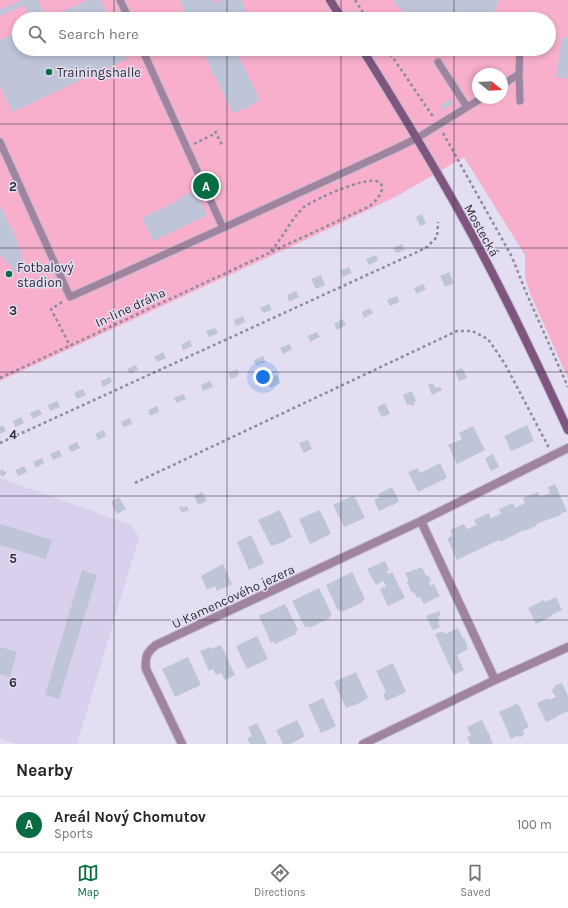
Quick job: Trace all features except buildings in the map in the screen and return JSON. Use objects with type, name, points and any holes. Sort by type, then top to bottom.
[{"type":"street","points":[[330,0],[338,12]]},
{"type":"street","name":"Mostecká","points":[[366,56],[417,138],[477,243],[503,293],[568,430]]},
{"type":"street","name":"U Kamencového jezera","points":[[182,744],[146,669],[145,661],[148,652],[156,645],[421,521],[568,448]]},
{"type":"street","points":[[421,521],[495,680]]},
{"type":"street","points":[[363,744],[495,680],[568,647]]},
{"type":"lane","points":[[120,0],[126,12]]},
{"type":"lane","points":[[145,56],[223,228]]},
{"type":"lane","points":[[520,56],[520,101]]},
{"type":"lane","points":[[438,62],[467,107]]},
{"type":"lane","points":[[508,81],[519,74]]},
{"type":"lane","points":[[0,142],[70,297],[397,148],[417,138],[472,104]]},
{"type":"path","points":[[355,0],[363,12]]},
{"type":"path","points":[[392,56],[438,125],[512,256],[525,290],[568,387]]},
{"type":"path","points":[[186,148],[216,132],[222,145]]},
{"type":"path","name":"In-line dráha","points":[[0,378],[70,346],[370,206],[380,196],[382,185],[376,180],[361,181],[304,207],[293,219],[280,240],[269,253]]},
{"type":"path","points":[[0,443],[415,253],[427,246],[436,237],[438,222]]},
{"type":"path","points":[[70,297],[52,309],[70,346]]},
{"type":"path","points":[[135,483],[457,331],[472,331],[488,339],[505,364],[553,456]]},
{"type":"shaded area","points":[[0,0],[568,0],[568,378],[531,296],[525,278],[525,255],[464,157],[399,195],[312,237],[0,381]]},
{"type":"shaded area","points":[[0,478],[131,525],[139,537],[77,744],[16,744],[0,739]]},
{"type":"place","name":"Trainingshalle","points":[[49,72]]},
{"type":"place","name":"Areál Nový Chomutov","points":[[206,186]]},
{"type":"place","name":"Fotbalový stadion","points":[[9,274]]}]
